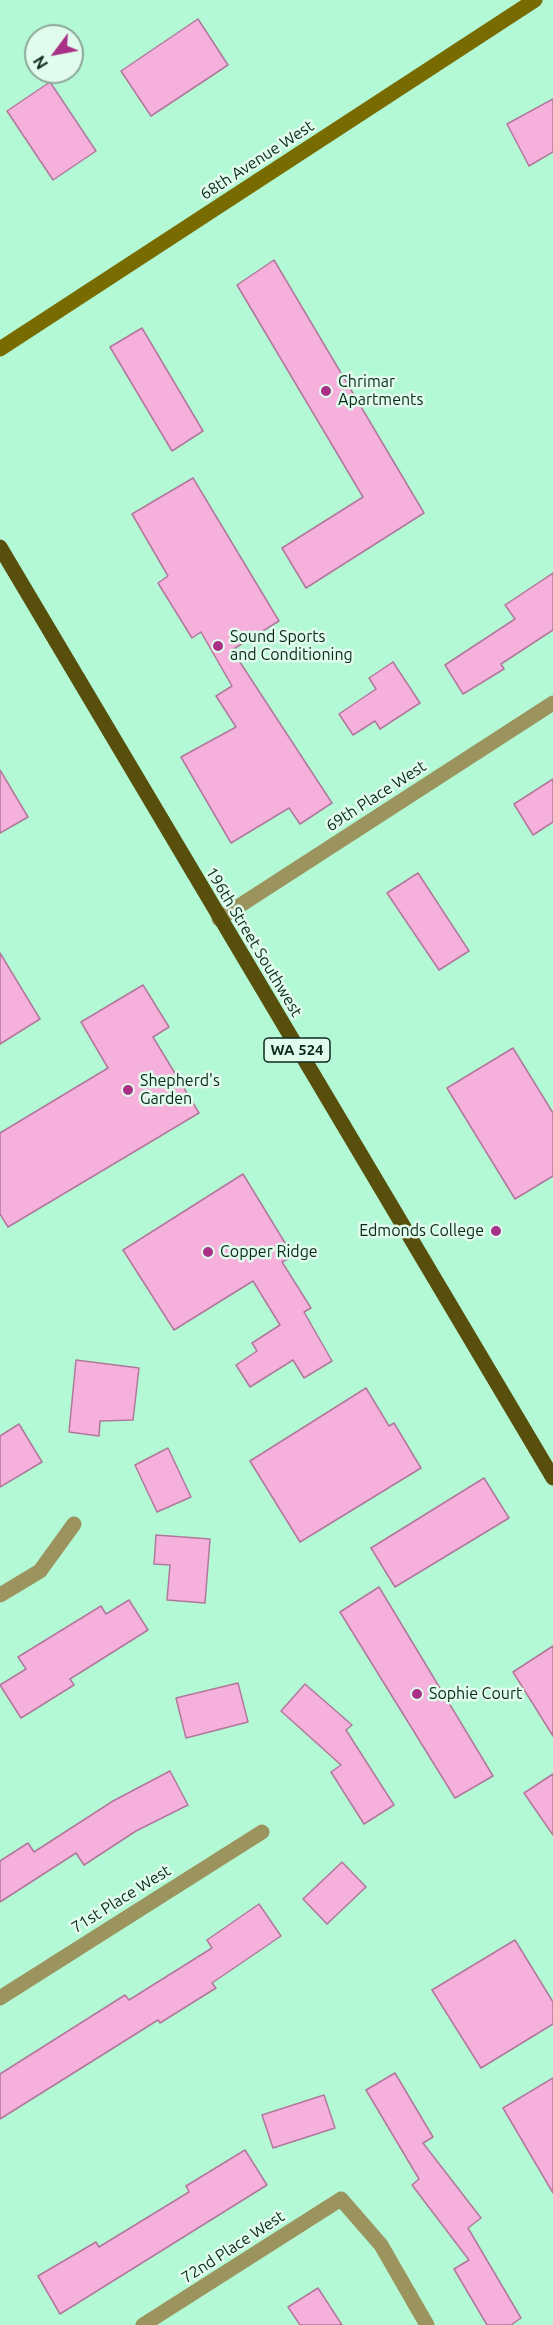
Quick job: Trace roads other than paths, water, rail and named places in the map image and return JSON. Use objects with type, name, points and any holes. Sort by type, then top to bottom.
[{"type":"main road","name":"196th Street Southwest","points":[[0,547],[553,1478]]},
{"type":"street","name":"68th Avenue West","points":[[0,350],[535,0]]},
{"type":"street","name":"69th Place West","points":[[219,919],[553,703]]},
{"type":"street","points":[[0,1596],[40,1571],[74,1524]]},
{"type":"street","name":"71st Place West","points":[[0,1998],[262,1832]]},
{"type":"street","name":"72nd Place West","points":[[143,2325],[341,2199],[381,2245],[427,2325]]},
{"type":"place","name":"Chrimar Apartments","points":[[326,391]]},
{"type":"place","name":"Sound Sports and Conditioning","points":[[218,646]]},
{"type":"place","name":"Shepherd's Garden","points":[[128,1090]]},
{"type":"place","name":"Edmonds College","points":[[496,1231]]},
{"type":"place","name":"Copper Ridge","points":[[208,1252]]},
{"type":"place","name":"Sophie Court","points":[[417,1694]]}]
